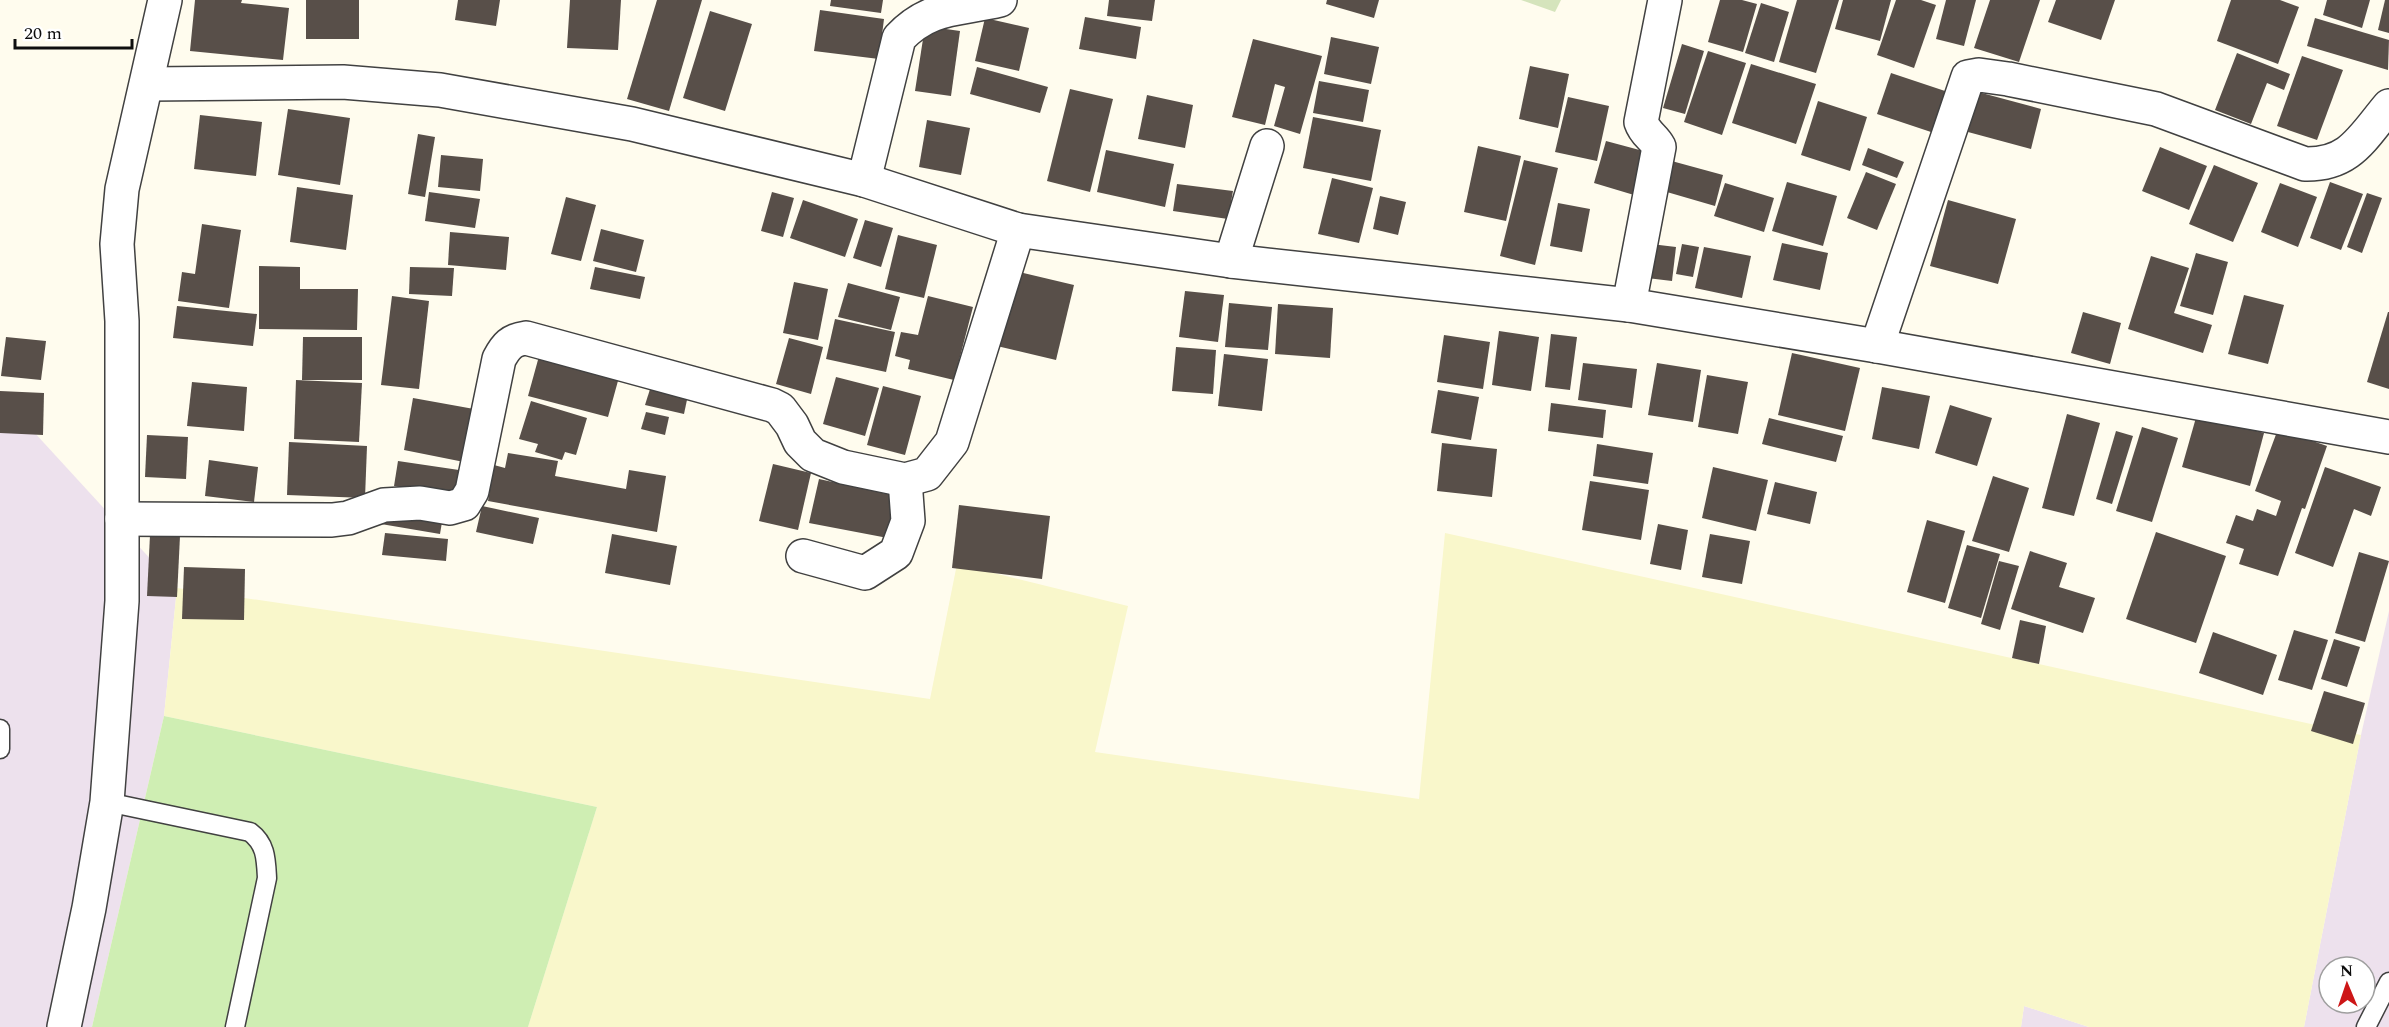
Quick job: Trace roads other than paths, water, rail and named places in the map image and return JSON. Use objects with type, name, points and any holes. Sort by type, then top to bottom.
[{"type":"street","points":[[64,1027],[89,908],[107,802],[122,601],[122,321],[117,244],[122,189],[148,84],[165,0]]},
{"type":"street","points":[[864,180],[898,38],[913,23],[944,9],[1000,0]]},
{"type":"street","points":[[1629,306],[1659,147],[1655,140],[1645,133],[1641,122],[1665,0]]},
{"type":"street","points":[[1877,346],[1968,77],[1979,75],[2156,109],[2304,164],[2322,164],[2340,159],[2356,146],[2389,106]]},
{"type":"street","points":[[148,84],[343,82],[440,90],[632,124],[864,180],[1018,230],[1230,261],[1629,306],[1877,346],[2389,437]]},
{"type":"street","points":[[1230,261],[1267,146]]},
{"type":"street","points":[[122,519],[332,520],[348,518],[384,505],[420,503],[450,508],[464,504],[472,491],[500,358],[507,345],[516,339],[526,338],[772,405],[786,417],[800,442],[813,455],[843,467],[905,480],[927,474],[952,442],[1018,230]]},
{"type":"street","points":[[803,555],[865,573],[896,553],[908,521],[905,480]]},
{"type":"lane","points":[[0,729],[0,749]]},
{"type":"lane","points":[[107,802],[250,832],[260,840],[266,856],[267,878],[235,1027]]},
{"type":"lane","points":[[2366,1027],[2389,982]]}]
